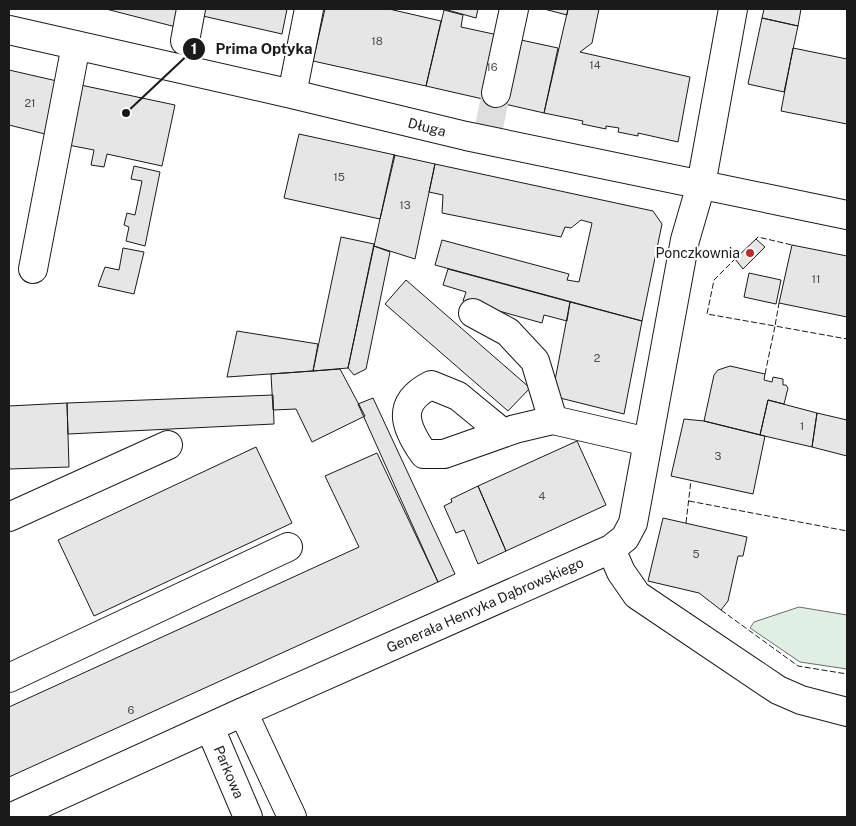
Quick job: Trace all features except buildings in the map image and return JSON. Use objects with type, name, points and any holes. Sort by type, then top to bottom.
[{"type":"street","points":[[185,41],[191,9]]},
{"type":"street","points":[[292,94],[310,9]]},
{"type":"street","points":[[496,93],[514,9]]},
{"type":"street","name":"Generała Henryka Dąbrowskiego","points":[[12,817],[51,809],[243,712],[611,549],[625,538],[633,523],[686,240],[701,185],[733,9]]},
{"type":"street","name":"Długa","points":[[9,30],[292,94],[488,134],[701,185],[847,215]]},
{"type":"street","points":[[33,269],[76,45]]},
{"type":"street","points":[[473,313],[508,332],[535,361],[553,420]]},
{"type":"street","points":[[503,433],[553,420],[648,442]]},
{"type":"street","points":[[9,517],[168,444]]},
{"type":"street","points":[[9,678],[288,547]]},
{"type":"street","points":[[611,549],[621,572],[637,594],[644,599],[778,690],[801,700],[847,712]]},
{"type":"street","points":[[243,712],[292,817]]},
{"type":"street","name":"Parkowa","points":[[210,728],[248,817]]},
{"type":"green space","points":[[799,607],[847,615],[847,669],[800,662],[750,628],[754,622]]},
{"type":"tunnel","points":[[489,127],[496,93]]},
{"type":"fence","points":[[754,241],[758,237],[792,245]]},
{"type":"fence","points":[[736,258],[714,280],[707,314],[775,326],[779,303]]},
{"type":"fence","points":[[765,374],[775,326],[847,339]]},
{"type":"fence","points":[[686,523],[691,480]]},
{"type":"fence","points":[[689,501],[847,531]]},
{"type":"fence","points":[[721,610],[798,666],[847,674]]},
{"type":"place","name":"Prima Optyka","points":[[126,113]]},
{"type":"place","name":"Ponczkownia","points":[[750,253]]}]
